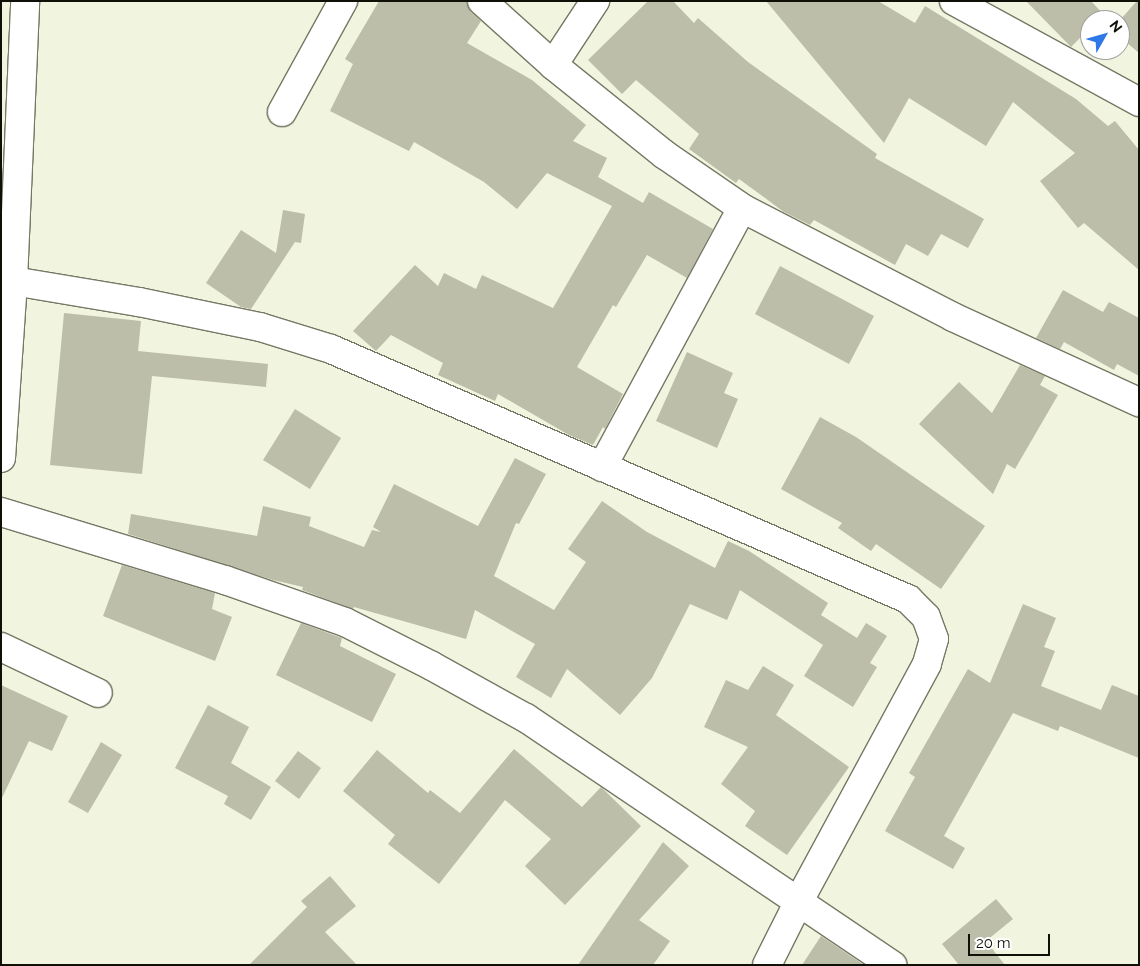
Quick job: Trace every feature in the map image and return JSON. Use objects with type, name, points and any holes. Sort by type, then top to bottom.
[{"type":"street","points":[[1,458],[13,281],[25,1]]},
{"type":"street","points":[[282,112],[343,1]]},
{"type":"street","points":[[482,1],[552,65],[665,155],[742,208],[953,317],[1139,402]]},
{"type":"street","points":[[552,65],[595,1]]},
{"type":"street","points":[[954,1],[1139,102]]},
{"type":"street","points":[[602,467],[742,208]]},
{"type":"street","points":[[13,281],[139,302],[260,327],[331,349],[908,599],[926,618],[934,639],[927,664],[798,903],[767,965]]},
{"type":"street","points":[[1,512],[225,580],[346,622],[432,666],[526,718],[892,965]]},
{"type":"street","points":[[1,647],[98,693]]},
{"type":"building","points":[[379,1],[467,1],[471,12],[481,21],[467,43],[532,80],[586,125],[573,141],[607,158],[598,177],[643,203],[649,192],[713,229],[687,278],[647,255],[616,307],[613,305],[577,367],[623,394],[605,429],[603,427],[593,445],[569,435],[498,394],[495,401],[438,375],[443,363],[391,335],[376,351],[353,331],[415,265],[438,286],[444,273],[476,289],[482,275],[553,308],[612,206],[547,173],[517,209],[484,182],[414,142],[409,151],[330,111],[353,64],[345,59]]},
{"type":"building","points":[[648,1],[673,1],[694,23],[698,18],[748,62],[877,154],[875,158],[984,219],[968,248],[941,234],[928,256],[906,244],[895,265],[814,220],[810,225],[784,212],[739,179],[736,183],[689,149],[699,134],[636,80],[622,94],[588,60]]},
{"type":"building","points":[[766,1],[878,1],[915,23],[925,6],[1076,99],[1108,126],[1115,121],[1139,150],[1139,270],[1084,223],[1078,228],[1040,181],[1075,153],[1013,102],[986,146],[909,98],[884,143]]},
{"type":"building","points":[[1026,1],[1091,1],[1099,10],[1080,10],[1080,38],[1071,47]]},
{"type":"building","points":[[1139,1],[1139,53],[1130,45],[1129,10]]},
{"type":"building","points":[[283,210],[305,214],[301,243],[295,242],[251,309],[241,307],[206,283],[241,230],[276,253]]},
{"type":"building","points":[[780,266],[874,316],[849,364],[755,314]]},
{"type":"building","points":[[1063,290],[1103,312],[1109,302],[1139,318],[1139,376],[1117,364],[1114,370],[1064,342],[1060,349],[1036,338]]},
{"type":"building","points":[[64,313],[141,321],[138,351],[268,364],[266,387],[152,376],[142,474],[50,465]]},
{"type":"building","points":[[687,352],[733,373],[724,393],[738,399],[717,448],[656,421]]},
{"type":"building","points":[[1020,365],[1045,376],[1040,385],[1058,395],[1015,469],[1007,464],[993,494],[919,424],[959,382],[992,413]]},
{"type":"building","points":[[295,409],[341,438],[310,489],[263,460]]},
{"type":"building","points":[[820,417],[856,437],[985,526],[941,589],[876,544],[871,551],[838,528],[842,523],[781,489]]},
{"type":"building","points":[[515,458],[546,474],[519,524],[516,523],[494,576],[554,610],[586,562],[568,549],[602,501],[647,532],[715,568],[728,541],[749,551],[828,603],[821,615],[857,638],[866,623],[887,636],[870,663],[877,667],[853,707],[804,676],[823,645],[740,590],[727,620],[690,604],[652,678],[620,715],[567,669],[551,698],[516,677],[535,644],[475,610],[466,639],[354,607],[353,609],[302,590],[303,587],[273,580],[128,534],[131,514],[257,536],[263,506],[311,517],[309,526],[364,547],[372,530],[381,532],[373,527],[394,484],[478,526]]},
{"type":"building","points":[[122,565],[215,593],[212,609],[232,617],[215,661],[103,616]]},
{"type":"building","points":[[1023,604],[1056,618],[1044,647],[1055,651],[1041,686],[1101,710],[1112,685],[1139,696],[1139,758],[1060,726],[1058,731],[1013,713],[944,836],[965,848],[953,869],[885,831],[915,777],[909,773],[968,669],[990,683]]},
{"type":"building","points":[[301,623],[342,638],[340,646],[396,674],[372,722],[276,675]]},
{"type":"building","points":[[763,666],[794,685],[776,715],[849,767],[787,855],[745,826],[755,811],[721,784],[748,747],[704,727],[726,680],[748,690]]},
{"type":"building","points":[[1,685],[68,716],[52,751],[29,741],[1,800]]},
{"type":"building","points":[[208,705],[249,727],[231,763],[271,787],[251,820],[224,804],[228,796],[175,768]]},
{"type":"building","points":[[101,742],[122,755],[88,813],[68,802]]},
{"type":"building","points":[[514,749],[582,807],[601,787],[641,826],[565,905],[525,866],[551,839],[505,800],[439,884],[388,844],[395,835],[343,791],[377,750],[428,793],[430,790],[460,813]]},
{"type":"building","points":[[298,751],[321,768],[299,799],[275,781]]},
{"type":"building","points":[[663,842],[689,866],[639,920],[670,941],[653,965],[578,965]]},
{"type":"building","points":[[330,876],[356,906],[325,932],[357,965],[249,965],[307,907],[301,901]]},
{"type":"building","points":[[996,899],[1013,919],[986,941],[1005,965],[959,965],[942,944]]},
{"type":"building","points":[[821,936],[864,965],[802,965]]}]
